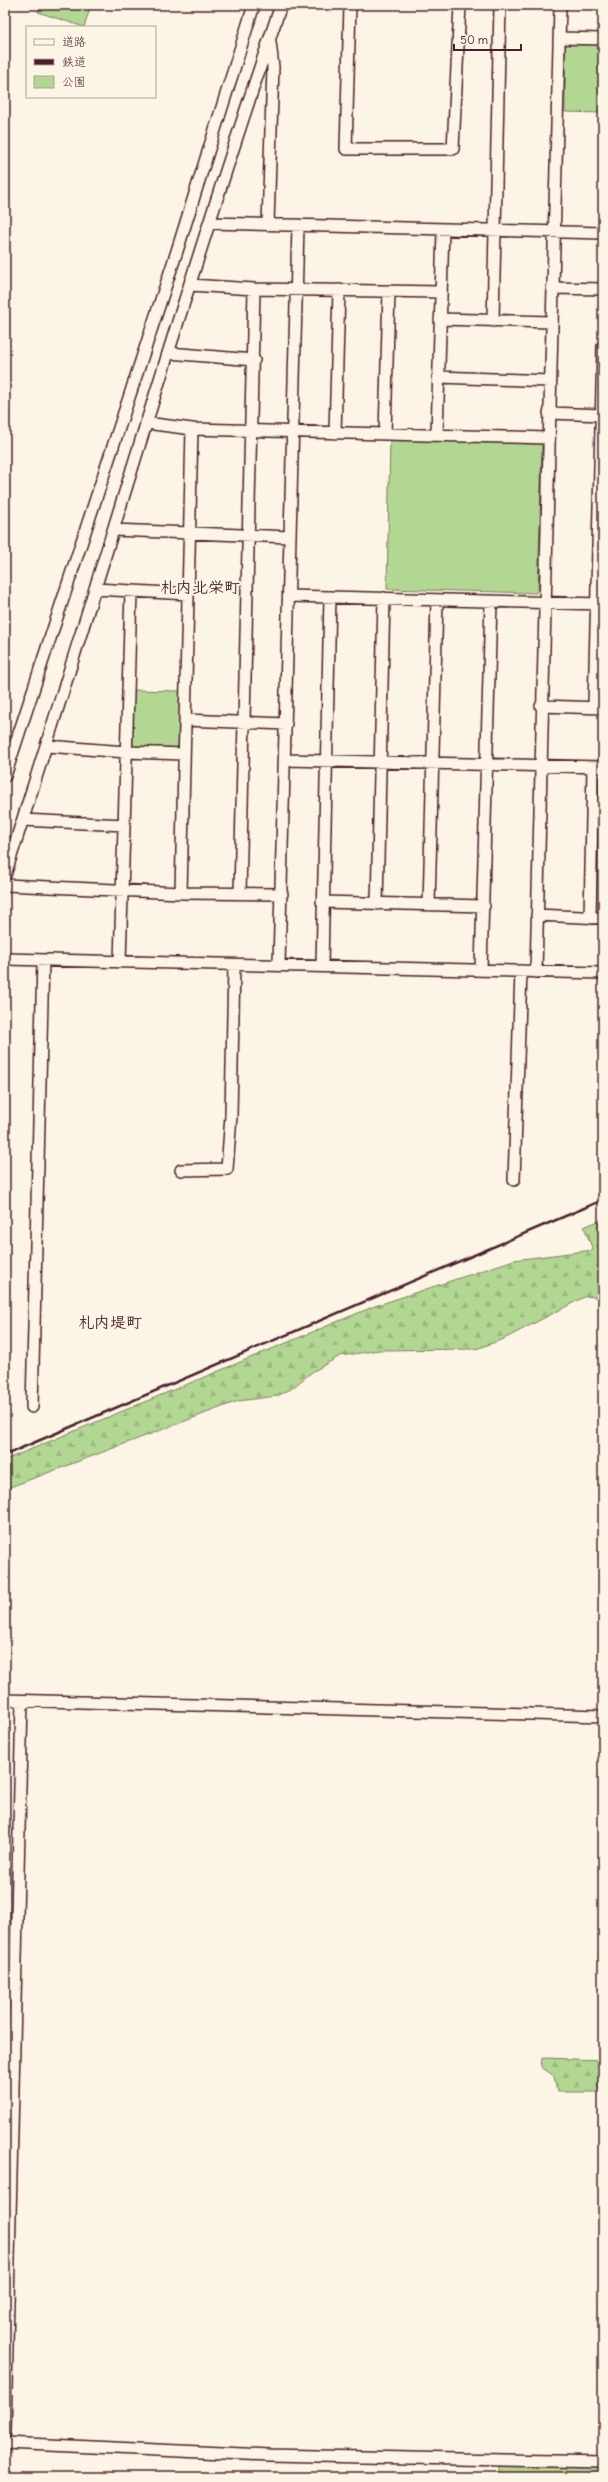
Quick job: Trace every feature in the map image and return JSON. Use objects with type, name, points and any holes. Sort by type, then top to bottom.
[{"type":"street","points":[[5,776],[179,244],[254,5]]},
{"type":"street","points":[[5,875],[48,746],[113,530],[209,223],[281,5]]},
{"type":"street","points":[[350,5],[346,148],[453,150],[460,5]]},
{"type":"street","points":[[493,320],[500,5]]},
{"type":"street","points":[[536,972],[541,706],[560,5]]},
{"type":"street","points":[[559,38],[603,39]]},
{"type":"street","points":[[268,224],[273,67],[269,39]]},
{"type":"street","points":[[209,223],[603,233]]},
{"type":"street","points":[[280,965],[298,225]]},
{"type":"street","points":[[437,435],[443,229]]},
{"type":"street","points":[[190,285],[254,289],[441,292]]},
{"type":"street","points":[[552,288],[603,289]]},
{"type":"street","points":[[240,894],[254,360],[254,289]]},
{"type":"street","points":[[335,433],[339,290]]},
{"type":"street","points":[[385,434],[389,291]]},
{"type":"street","points":[[440,319],[552,322]]},
{"type":"street","points":[[541,706],[598,708],[603,346]]},
{"type":"street","points":[[169,354],[254,360]]},
{"type":"street","points":[[438,377],[550,380]]},
{"type":"street","points":[[549,413],[602,415]]},
{"type":"street","points":[[146,423],[192,429],[548,438]]},
{"type":"street","points":[[181,893],[192,429]]},
{"type":"street","points":[[113,530],[189,535],[290,537]]},
{"type":"street","points":[[96,589],[188,594]]},
{"type":"street","points":[[120,962],[130,592]]},
{"type":"street","points":[[289,596],[600,604]]},
{"type":"street","points":[[322,966],[322,902],[330,596]]},
{"type":"street","points":[[377,904],[384,598]]},
{"type":"street","points":[[429,905],[437,600]]},
{"type":"street","points":[[481,970],[484,906],[490,601]]},
{"type":"street","points":[[185,720],[286,724]]},
{"type":"street","points":[[48,746],[126,752],[184,754]]},
{"type":"street","points":[[285,760],[598,767],[590,918]]},
{"type":"street","points":[[23,820],[124,825]]},
{"type":"street","points":[[5,884],[122,891],[282,894]]},
{"type":"street","points":[[322,902],[484,906]]},
{"type":"street","points":[[537,915],[603,918]]},
{"type":"street","points":[[5,959],[603,973]]},
{"type":"street","points":[[32,1407],[43,960]]},
{"type":"street","points":[[182,1170],[227,1169],[231,1116],[234,965]]},
{"type":"street","points":[[514,1180],[521,972]]},
{"type":"street","points":[[5,1700],[603,1716]]},
{"type":"street","points":[[5,2432],[22,1701]]},
{"type":"street","points":[[5,2443],[269,2455],[603,2462]]},
{"type":"green space","points":[[40,5],[91,5],[84,26],[38,12]]},
{"type":"green space","points":[[569,43],[603,44],[603,113],[565,112],[565,46]]},
{"type":"green space","points":[[390,440],[540,443],[542,446],[538,590],[536,593],[387,589]]},
{"type":"green space","points":[[133,690],[180,691],[179,745],[176,748],[133,747],[131,744]]},
{"type":"green space","points":[[603,1219],[603,1298],[586,1296],[504,1339],[476,1349],[379,1350],[340,1356],[312,1372],[291,1389],[277,1396],[238,1401],[5,1489],[5,1460],[375,1306],[514,1260],[593,1250],[584,1227]]},
{"type":"green space","points":[[542,2058],[603,2060],[603,2092],[557,2092],[554,2076],[541,2067]]},
{"type":"green space","points":[[499,2466],[603,2468],[603,2477],[499,2477]]},
{"type":"railway","points":[[5,1455],[603,1200]]},
{"type":"district","name":"札内北栄町","points":[[200,587]]},
{"type":"district","name":"札内堤町","points":[[110,1322]]}]
